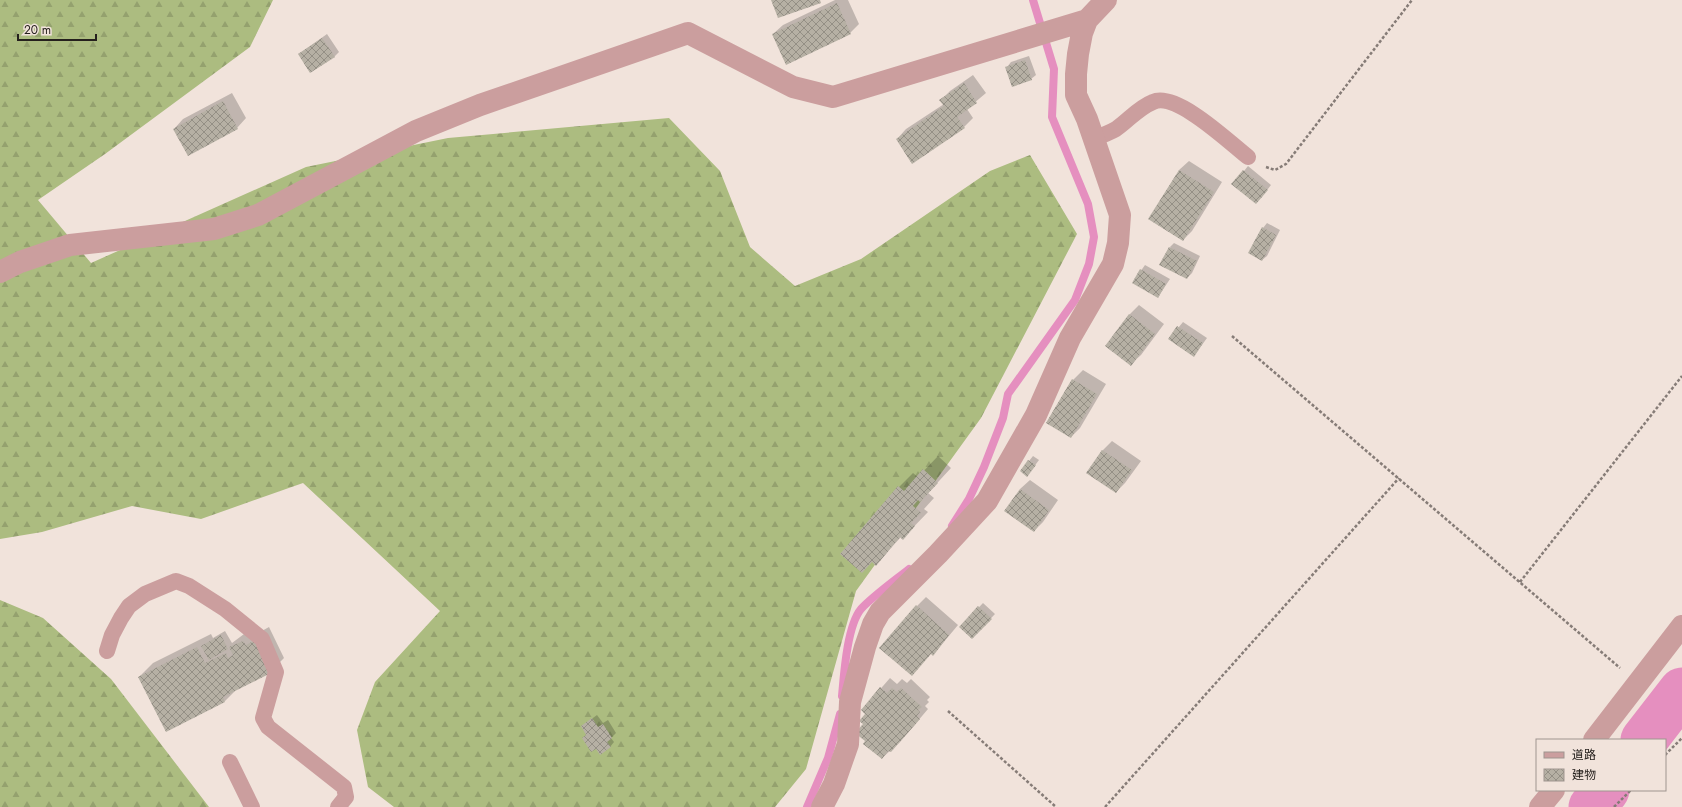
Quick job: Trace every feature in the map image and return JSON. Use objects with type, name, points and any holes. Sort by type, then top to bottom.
[{"type":"street","points":[[822,807],[834,784],[848,744],[850,702],[864,647],[872,624],[880,612],[938,554],[987,501],[1036,415],[1070,338],[1113,264],[1118,243],[1120,215],[1076,95],[1076,74],[1082,32],[1087,20],[1106,0]]},
{"type":"street","points":[[0,272],[20,262],[70,245],[214,229],[258,215],[416,130],[480,105],[688,33],[792,87],[833,97],[1087,20]]},
{"type":"street","points":[[1595,739],[1639,684],[1682,626]]},
{"type":"street","points":[[1540,807],[1553,791]]},
{"type":"lane","points":[[1093,139],[1115,129],[1140,108],[1155,100],[1172,102],[1184,107],[1248,157]]},
{"type":"lane","points":[[107,651],[112,635],[129,606],[145,594],[176,581],[189,586],[225,610],[262,639],[275,668],[275,680],[263,718],[268,728],[344,787],[346,797],[338,807]]},
{"type":"lane","points":[[230,762],[252,807]]},
{"type":"path","points":[[1248,157],[1275,170],[1286,164],[1412,0]]},
{"type":"path","points":[[1232,336],[1639,684]]},
{"type":"path","points":[[1520,582],[1682,376]]},
{"type":"path","points":[[1105,807],[1399,478]]},
{"type":"path","points":[[948,711],[1056,807]]},
{"type":"path","points":[[1666,754],[1682,738]]},
{"type":"path","points":[[1615,807],[1630,791]]},
{"type":"green space","points":[[0,0],[273,0],[250,47],[105,154],[38,200],[91,263],[306,167],[448,138],[669,118],[720,171],[750,247],[795,286],[861,259],[990,171],[1030,155],[1077,234],[981,418],[856,591],[806,769],[775,807],[394,807],[368,787],[357,730],[375,682],[440,611],[303,483],[201,519],[132,506],[42,532],[0,539]]},
{"type":"green space","points":[[0,600],[43,618],[111,679],[209,807],[0,807]]},
{"type":"building","points":[[771,0],[820,0],[821,3],[778,18]]},
{"type":"building","points":[[837,3],[851,34],[786,65],[772,34]]},
{"type":"building","points":[[322,38],[335,57],[310,73],[298,54]]},
{"type":"building","points":[[1025,60],[1032,80],[1012,87],[1005,67]]},
{"type":"building","points":[[964,83],[977,103],[957,117],[965,128],[912,164],[896,139],[944,106],[939,100]]},
{"type":"building","points":[[223,101],[238,129],[188,156],[173,129]]},
{"type":"building","points":[[1179,170],[1214,192],[1183,241],[1148,219]]},
{"type":"building","points":[[1243,170],[1268,190],[1256,204],[1231,184]]},
{"type":"building","points":[[1262,227],[1276,235],[1262,261],[1248,253]]},
{"type":"building","points":[[1169,247],[1197,261],[1187,279],[1159,265]]},
{"type":"building","points":[[1140,269],[1166,284],[1158,298],[1132,283]]},
{"type":"building","points":[[1129,314],[1155,334],[1131,366],[1105,346]]},
{"type":"building","points":[[1177,326],[1203,343],[1194,357],[1168,339]]},
{"type":"building","points":[[1072,379],[1097,394],[1071,438],[1046,423]]},
{"type":"building","points":[[1102,450],[1132,470],[1116,493],[1086,473]]},
{"type":"building","points":[[1028,460],[1036,465],[1027,477],[1020,471]]},
{"type":"building","points":[[923,469],[938,483],[920,502],[918,500],[913,506],[921,513],[911,523],[915,526],[903,540],[900,537],[876,566],[872,562],[862,573],[840,554],[898,486],[904,491]]},
{"type":"building","points":[[1020,489],[1049,510],[1034,532],[1004,511]]},
{"type":"building","points":[[916,605],[949,635],[933,656],[931,654],[912,676],[879,648]]},
{"type":"building","points":[[978,606],[992,619],[972,639],[959,627]]},
{"type":"building","points":[[221,635],[228,649],[209,660],[201,646]]},
{"type":"building","points":[[255,640],[271,673],[223,697],[225,702],[166,732],[138,677],[197,647],[205,663],[226,653],[228,658],[233,655],[229,647],[243,641],[246,645]]},
{"type":"building","points":[[880,687],[887,693],[892,688],[897,692],[901,688],[922,707],[918,710],[920,712],[917,716],[920,719],[891,752],[888,751],[882,759],[863,744],[865,741],[855,733],[863,724],[859,721],[865,714],[861,710]]},
{"type":"building","points":[[592,718],[598,727],[603,724],[612,738],[607,742],[611,747],[600,755],[596,749],[591,752],[582,738],[586,735],[581,726]]},
{"type":"waterway","points":[[952,526],[969,499],[984,467],[1003,418],[1008,394],[1075,300],[1089,264],[1094,237],[1088,204],[1052,117],[1054,69],[1033,0]]},
{"type":"waterway","points":[[842,696],[849,638],[856,617],[861,609],[871,599],[909,569]]},
{"type":"waterway","points":[[1645,739],[1682,691]]},
{"type":"waterway","points":[[807,807],[828,758],[840,714]]},
{"type":"waterway","points":[[1592,807],[1605,791]]}]
